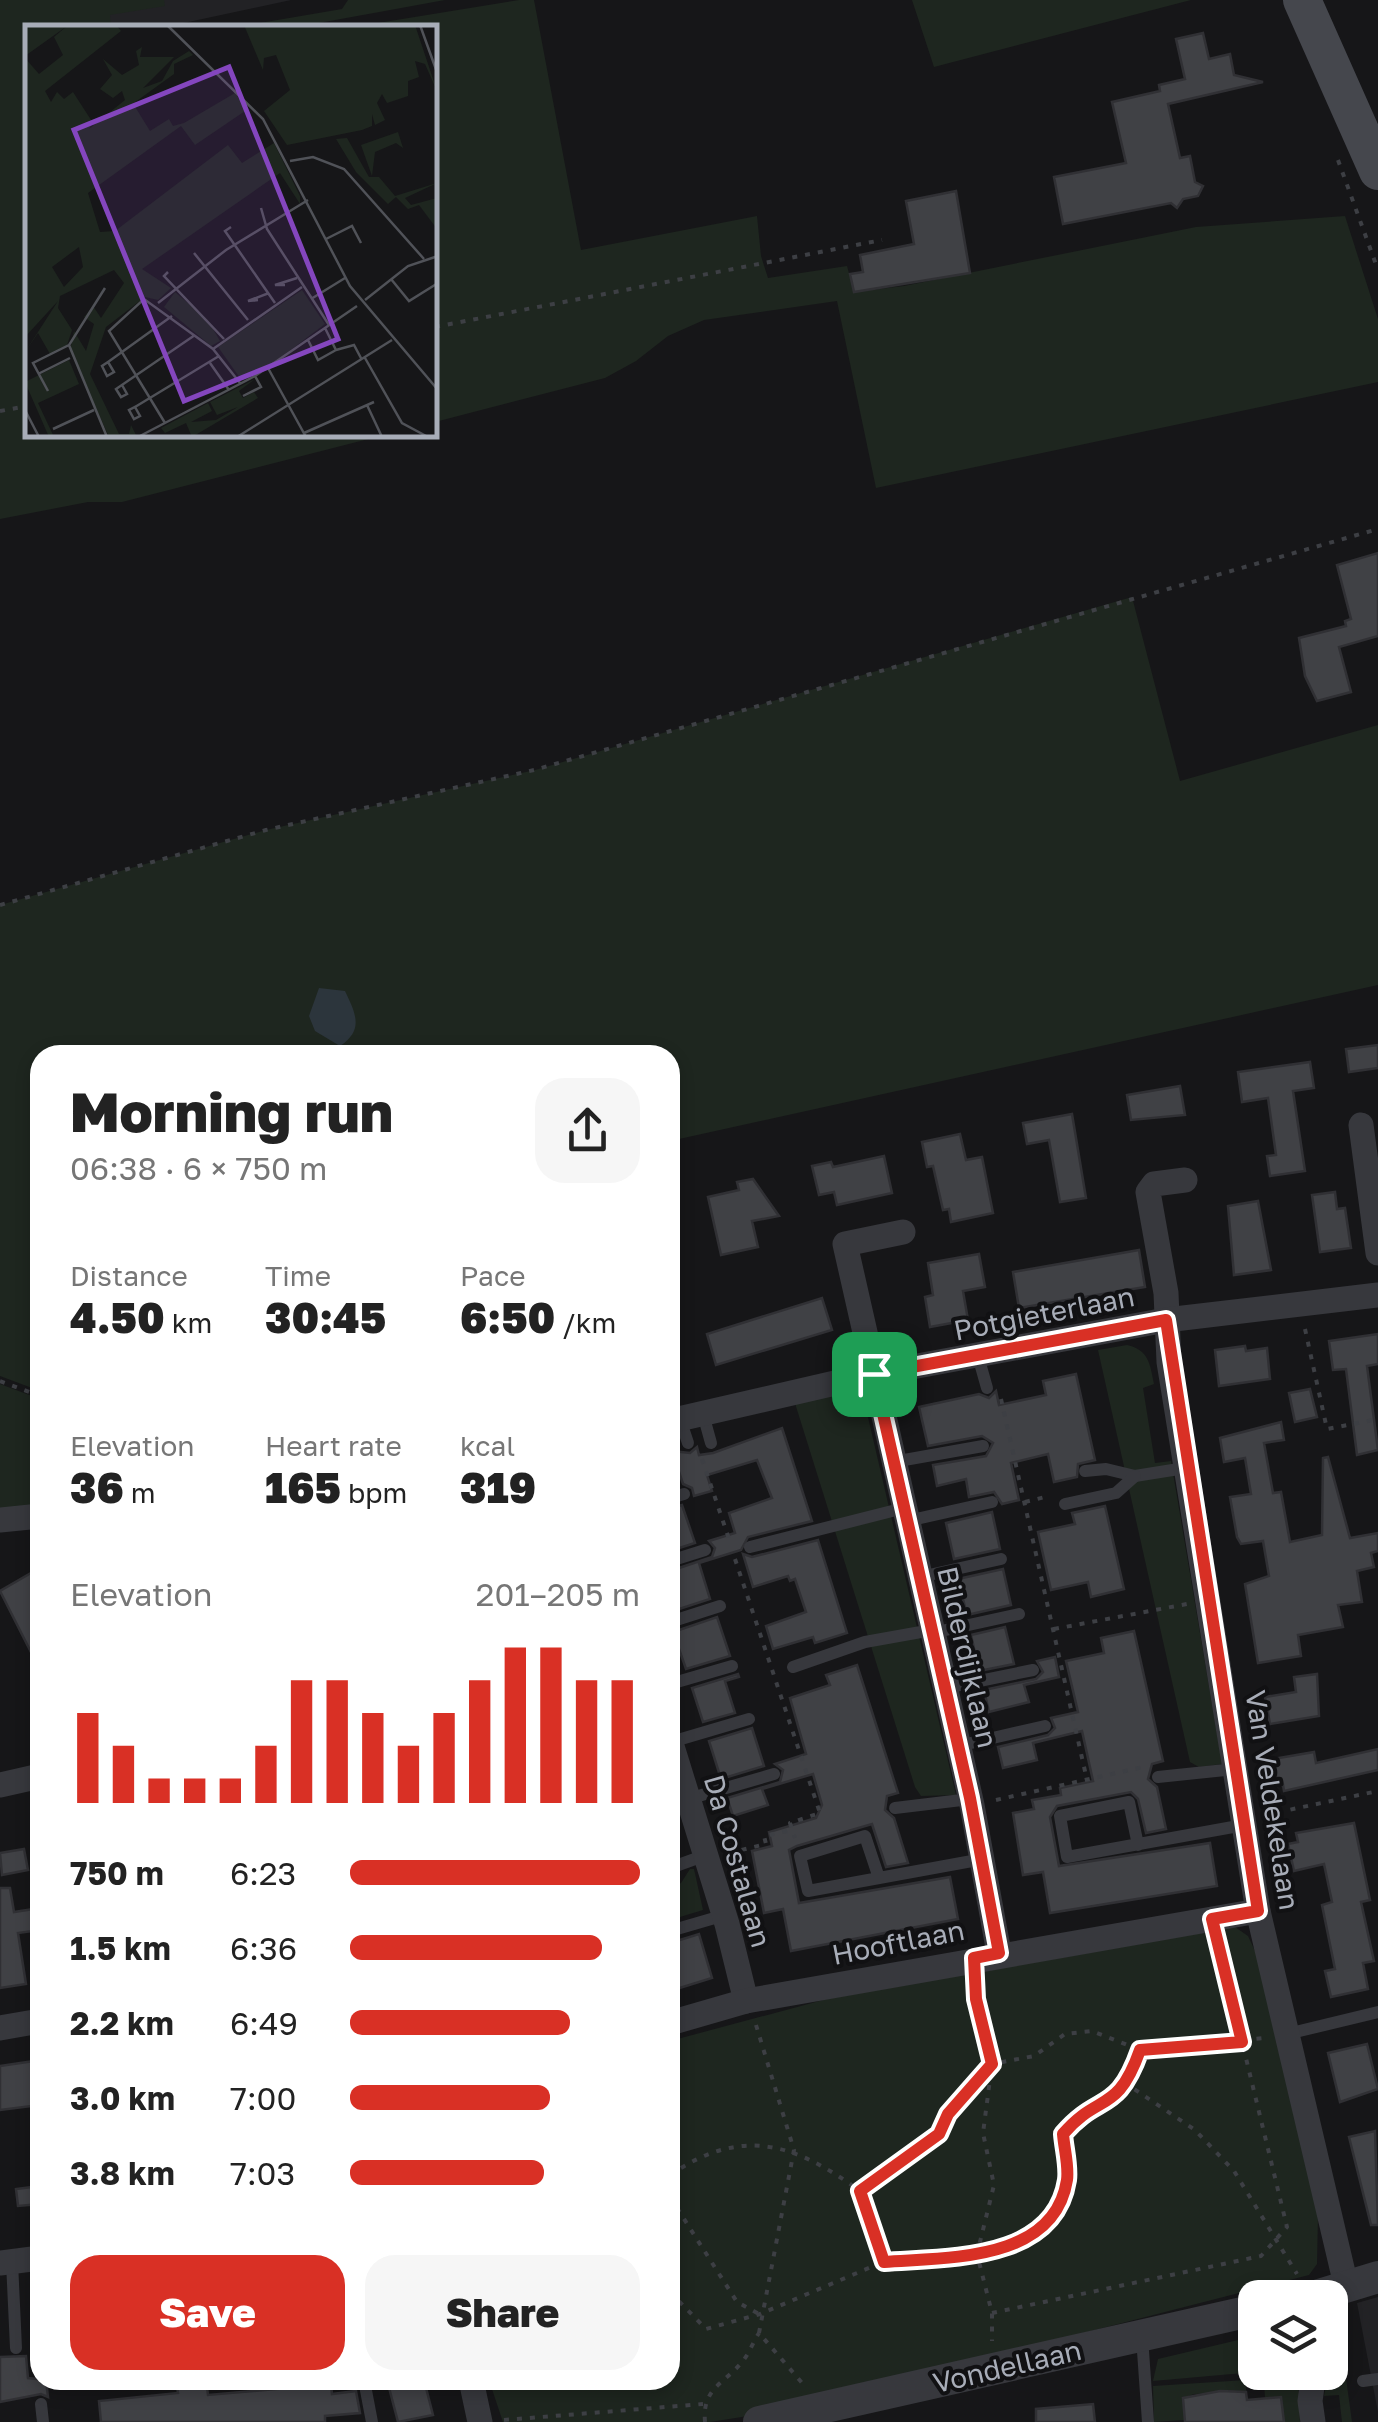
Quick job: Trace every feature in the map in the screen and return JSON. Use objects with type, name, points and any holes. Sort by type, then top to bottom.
[{"type":"main road","points":[[1302,0],[1378,171]]},
{"type":"street","points":[[1361,1126],[1378,1253]]},
{"type":"street","name":"Potgieterlaan","points":[[1166,1320],[1166,1293],[1148,1192],[1154,1184],[1184,1180]]},
{"type":"street","points":[[874,1374],[845,1244],[903,1232]]},
{"type":"street","name":"Potgieterlaan","points":[[686,1423],[874,1374],[1166,1320],[1378,1295]]},
{"type":"street","name":"Van Veldekelaan","points":[[1166,1320],[1186,1468],[1211,1600],[1258,1911],[1345,2280]]},
{"type":"street","name":"Bilderdijklaan","points":[[874,1374],[982,1858],[986,1956]]},
{"type":"street","points":[[0,1520],[30,1517]]},
{"type":"street","name":"Da Costalaan","points":[[680,1773],[746,2001]]},
{"type":"street","points":[[0,1784],[30,1778]]},
{"type":"street","name":"Hooftlaan","points":[[680,2020],[746,2001],[1258,1911]]},
{"type":"street","points":[[0,2028],[30,2022]]},
{"type":"street","points":[[1348,2284],[1378,2277]]},
{"type":"street","name":"Vondellaan","points":[[759,2422],[1238,2314]]},
{"type":"street","points":[[473,2390],[480,2422]]},
{"type":"street","points":[[1312,2390],[1312,2422]]},
{"type":"lane","points":[[984,1355],[987,1388]]},
{"type":"lane","points":[[686,1423],[711,1444]]},
{"type":"lane","points":[[894,1462],[983,1446]]},
{"type":"lane","points":[[1085,1471],[1106,1469],[1135,1476],[1186,1468]]},
{"type":"lane","points":[[1065,1504],[1116,1494],[1135,1476]]},
{"type":"lane","points":[[750,1547],[905,1514],[992,1502]]},
{"type":"lane","points":[[680,1558],[705,1550]]},
{"type":"lane","points":[[920,1577],[1001,1559]]},
{"type":"lane","points":[[680,1619],[720,1606]]},
{"type":"lane","points":[[793,1667],[862,1643],[1019,1614]]},
{"type":"lane","points":[[680,1681],[732,1666]]},
{"type":"lane","points":[[945,1688],[1033,1670]]},
{"type":"lane","points":[[680,1738],[750,1718]]},
{"type":"lane","points":[[958,1746],[1044,1726]]},
{"type":"lane","points":[[1160,1770],[1238,1768]]},
{"type":"lane","points":[[688,1799],[774,1774]]},
{"type":"lane","points":[[895,1808],[971,1802]]},
{"type":"lane","points":[[1138,1844],[1129,1802],[1060,1816],[1067,1856],[1138,1844],[1246,1822]]},
{"type":"lane","points":[[879,1878],[865,1836],[800,1856],[808,1891],[879,1878],[982,1858]]},
{"type":"lane","points":[[680,1865],[706,1857]]},
{"type":"lane","points":[[680,1928],[724,1915]]},
{"type":"lane","points":[[1287,2034],[1378,2012]]},
{"type":"lane","points":[[6,2263],[16,2348]]},
{"type":"lane","points":[[1142,2335],[1148,2422]]},
{"type":"lane","points":[[1363,2381],[1378,2378]]},
{"type":"lane","points":[[366,2390],[372,2422]]},
{"type":"lane","points":[[41,2404],[43,2422]]},
{"type":"path","points":[[1336,155],[1378,270]]},
{"type":"path","points":[[438,325],[882,240]]},
{"type":"path","points":[[0,411],[25,407]]},
{"type":"path","points":[[0,906],[266,830],[534,770],[1378,529]]},
{"type":"path","points":[[1300,1304],[1327,1429],[1378,1420]]},
{"type":"path","points":[[984,1355],[1054,1629],[1087,1780]]},
{"type":"path","points":[[0,1381],[30,1392]]},
{"type":"path","points":[[686,1423],[820,1813],[790,1823],[800,1856]]},
{"type":"path","points":[[1054,1629],[1211,1600]]},
{"type":"path","points":[[971,1802],[1160,1770]]},
{"type":"path","points":[[1246,1822],[1378,1791]]},
{"type":"path","points":[[706,1857],[766,1844],[764,1836],[792,1830]]},
{"type":"path","points":[[992,2314],[1261,2256],[1279,2241],[1287,2227],[1212,1919]]},
{"type":"path","points":[[986,1956],[976,1999],[992,2064],[983,2133],[994,2184],[978,2254],[992,2314],[991,2370]]},
{"type":"path","points":[[704,2422],[703,2404],[714,2385],[742,2362],[758,2333],[794,2150],[781,2096],[746,2001]]},
{"type":"path","points":[[860,2191],[939,2134],[948,2114],[992,2064],[1034,2056],[1065,2034],[1092,2032],[1140,2050],[1242,2042],[1287,2034]]},
{"type":"path","points":[[680,2302],[706,2329],[760,2314],[884,2262],[978,2254],[1021,2243],[1055,2210],[1067,2180],[1063,2134],[1079,2115],[1110,2102],[1128,2085],[1140,2050]]},
{"type":"path","points":[[1128,2085],[1196,2130],[1234,2171],[1300,2280]]},
{"type":"path","points":[[680,2167],[702,2153],[763,2144],[794,2150],[860,2191],[884,2262]]},
{"type":"path","points":[[680,2212],[737,2302],[760,2314]]},
{"type":"path","points":[[758,2333],[806,2387],[812,2412]]},
{"type":"path","points":[[480,2422],[703,2404]]},
{"type":"shaded area","points":[[0,0],[164,0],[165,6],[110,15],[111,25],[25,25],[25,438],[372,438],[122,502],[88,502],[0,519]]},
{"type":"shaded area","points":[[17,0],[291,0],[174,25],[27,25]]},
{"type":"shaded area","points":[[348,0],[445,0],[308,25],[249,25],[342,9]]},
{"type":"shaded area","points":[[534,0],[581,250],[757,216],[761,256],[768,278],[847,266],[854,292],[904,286],[1196,227],[1345,216],[1378,319],[1378,382],[876,488],[837,301],[704,320],[668,336],[636,361],[605,378],[438,421],[438,25],[365,25]]},
{"type":"shaded area","points":[[912,0],[1191,0],[934,67]]},
{"type":"shaded area","points":[[1132,597],[1180,781],[1378,725],[1378,985],[680,1139],[680,1045],[30,1045],[30,1387],[0,1376],[0,905],[266,830],[535,770]]},
{"type":"shaded area","points":[[319,988],[345,991],[355,1028],[348,1040],[338,1045],[315,1031],[309,1016]]},
{"type":"shaded area","points":[[1127,1345],[1144,1354],[1151,1370],[1154,1384],[1143,1388],[1155,1463],[1171,1461],[1222,1764],[1199,1767],[1190,1762],[1098,1350]]},
{"type":"shaded area","points":[[0,1384],[30,1395],[30,1507],[0,1512]]},
{"type":"shaded area","points":[[843,1393],[858,1401],[867,1413],[956,1795],[921,1796],[915,1787],[794,1400]]},
{"type":"shaded area","points":[[694,1869],[703,1910],[680,1917],[681,1883]]},
{"type":"shaded area","points":[[1235,1927],[1248,1936],[1256,1953],[1318,2216],[1317,2264],[1309,2275],[1290,2280],[1238,2280],[1238,2293],[780,2411],[710,2422],[503,2422],[492,2390],[680,2390],[680,2038],[827,1999]]},
{"type":"shaded area","points":[[1378,2297],[1378,2412],[1357,2303]]},
{"type":"shaded area","points":[[1238,2340],[1238,2374],[1153,2381],[1158,2359]]},
{"type":"shaded area","points":[[1238,2381],[1238,2390],[1246,2392],[1194,2394],[1183,2398],[1185,2420],[1154,2422],[1153,2386]]},
{"type":"shaded area","points":[[1264,2390],[1299,2390],[1300,2422],[1284,2422],[1281,2397],[1265,2398]]},
{"type":"shaded area","points":[[1325,2390],[1348,2390],[1352,2422],[1342,2422],[1339,2395],[1324,2396]]},
{"type":"building","points":[[1203,33],[1209,59],[1230,54],[1234,75],[1263,82],[1168,104],[1180,158],[1190,156],[1195,182],[1203,186],[1198,196],[1183,199],[1177,208],[1171,203],[1063,224],[1054,177],[1126,163],[1112,102],[1160,91],[1159,85],[1185,79],[1176,39]]},
{"type":"building","points":[[956,191],[970,273],[854,292],[850,274],[863,272],[860,255],[914,244],[906,201]]},
{"type":"building","points":[[1378,553],[1378,636],[1339,647],[1351,692],[1317,701],[1305,676],[1299,638],[1346,626],[1345,621],[1351,619],[1337,565]]},
{"type":"building","points":[[1378,1045],[1378,1068],[1349,1072],[1346,1049]]},
{"type":"building","points":[[1310,1062],[1314,1088],[1293,1091],[1305,1171],[1270,1176],[1267,1156],[1276,1155],[1268,1098],[1242,1102],[1238,1072]]},
{"type":"building","points":[[1180,1086],[1185,1115],[1131,1120],[1127,1095]]},
{"type":"building","points":[[1072,1114],[1086,1198],[1060,1202],[1049,1140],[1027,1144],[1023,1123]]},
{"type":"building","points":[[960,1134],[966,1160],[982,1157],[993,1213],[951,1222],[949,1209],[943,1210],[933,1166],[927,1167],[922,1142]]},
{"type":"building","points":[[884,1156],[892,1193],[837,1205],[834,1192],[819,1195],[812,1166],[831,1162],[833,1167]]},
{"type":"building","points":[[753,1179],[779,1216],[752,1221],[758,1247],[721,1255],[708,1197],[739,1190],[737,1182]]},
{"type":"building","points":[[1335,1192],[1337,1209],[1345,1208],[1351,1248],[1320,1252],[1312,1195]]},
{"type":"building","points":[[1258,1201],[1271,1270],[1234,1275],[1228,1206]]},
{"type":"building","points":[[1139,1250],[1145,1287],[1019,1308],[1013,1272]]},
{"type":"building","points":[[979,1254],[985,1287],[963,1291],[968,1320],[930,1327],[925,1297],[933,1295],[928,1263]]},
{"type":"building","points":[[822,1298],[832,1330],[716,1365],[707,1334]]},
{"type":"building","points":[[1378,1334],[1378,1364],[1367,1366],[1378,1450],[1357,1455],[1346,1369],[1333,1370],[1329,1341]]},
{"type":"building","points":[[1245,1346],[1246,1351],[1267,1348],[1270,1379],[1219,1386],[1215,1350]]},
{"type":"building","points":[[1076,1374],[1095,1460],[1078,1464],[1077,1477],[1054,1482],[1048,1454],[1011,1463],[1019,1500],[1002,1504],[994,1492],[969,1497],[966,1479],[937,1486],[933,1465],[986,1456],[993,1443],[982,1436],[928,1446],[919,1407],[979,1394],[989,1398],[996,1391],[999,1405],[1046,1395],[1043,1381]]},
{"type":"building","points":[[1310,1389],[1317,1417],[1295,1422],[1289,1393]]},
{"type":"building","points":[[1281,1422],[1284,1440],[1264,1443],[1273,1493],[1281,1492],[1290,1542],[1322,1535],[1323,1458],[1328,1457],[1350,1538],[1378,1533],[1378,1551],[1371,1553],[1374,1567],[1357,1571],[1362,1602],[1338,1605],[1343,1627],[1298,1635],[1301,1656],[1258,1663],[1245,1584],[1269,1576],[1263,1541],[1241,1544],[1237,1537],[1230,1497],[1251,1494],[1245,1458],[1224,1462],[1220,1438]]},
{"type":"building","points":[[782,1428],[812,1521],[748,1537],[741,1550],[699,1563],[710,1599],[680,1609],[680,1568],[712,1557],[715,1548],[709,1541],[735,1533],[729,1513],[772,1498],[757,1460],[707,1475],[712,1491],[694,1496],[680,1475],[680,1452],[690,1453],[697,1447],[699,1455]]},
{"type":"building","points":[[680,1506],[695,1543],[680,1548]]},
{"type":"building","points":[[1105,1506],[1124,1589],[1091,1597],[1088,1582],[1051,1590],[1038,1532],[1075,1524],[1072,1513]]},
{"type":"building","points":[[992,1512],[1000,1549],[954,1559],[946,1523]]},
{"type":"building","points":[[818,1540],[847,1633],[815,1643],[813,1637],[773,1649],[766,1626],[806,1612],[795,1579],[790,1581],[788,1576],[753,1587],[743,1554],[752,1557]]},
{"type":"building","points":[[1003,1569],[1011,1605],[967,1615],[958,1579]]},
{"type":"building","points":[[30,1574],[30,1650],[0,1591]]},
{"type":"building","points":[[717,1617],[730,1656],[686,1669],[680,1652],[680,1630]]},
{"type":"building","points":[[1005,1627],[1014,1664],[979,1671],[971,1635]]},
{"type":"building","points":[[1134,1631],[1163,1761],[1152,1764],[1148,1779],[1157,1787],[1166,1829],[1146,1833],[1138,1799],[1131,1792],[1057,1806],[1050,1817],[1059,1866],[1210,1843],[1217,1886],[1050,1913],[1043,1872],[1023,1875],[1013,1813],[1034,1809],[1032,1800],[1061,1795],[1060,1788],[1093,1781],[1082,1731],[1033,1743],[1037,1760],[1003,1768],[998,1747],[1048,1735],[1055,1728],[1051,1718],[1078,1712],[1066,1661],[1104,1653],[1101,1638]]},
{"type":"building","points":[[1055,1657],[1059,1677],[1024,1685],[1029,1702],[989,1712],[984,1690],[1036,1679],[1043,1672],[1037,1661]]},
{"type":"building","points":[[857,1665],[898,1793],[887,1796],[885,1810],[894,1818],[908,1863],[886,1867],[872,1824],[797,1846],[789,1850],[799,1903],[950,1877],[958,1919],[791,1951],[783,1909],[764,1913],[752,1851],[772,1846],[769,1832],[816,1818],[822,1805],[813,1774],[762,1789],[768,1805],[733,1816],[727,1798],[780,1782],[783,1770],[775,1764],[806,1754],[790,1698],[830,1685],[826,1675]]},
{"type":"building","points":[[738,1674],[739,1677],[725,1681],[735,1713],[703,1722],[692,1688]]},
{"type":"building","points":[[1317,1674],[1319,1716],[1270,1724],[1265,1697],[1296,1692],[1294,1677]]},
{"type":"building","points":[[752,1728],[764,1766],[721,1779],[709,1741]]},
{"type":"building","points":[[1378,1749],[1378,1770],[1284,1791],[1283,1785],[1278,1786],[1273,1759],[1314,1752],[1316,1763]]},
{"type":"building","points":[[1354,1823],[1370,1900],[1361,1902],[1374,1961],[1363,1963],[1368,1989],[1331,1997],[1325,1971],[1335,1969],[1322,1905],[1332,1902],[1324,1864],[1294,1871],[1288,1844],[1298,1842],[1296,1833]]},
{"type":"building","points":[[24,1849],[28,1870],[2,1875],[0,1853]]},
{"type":"building","points":[[0,1888],[10,1888],[14,1912],[30,1910],[30,1931],[18,1933],[26,1984],[0,1988]]},
{"type":"building","points":[[699,1934],[712,1978],[680,1988],[680,1940]]},
{"type":"building","points":[[1367,2044],[1378,2089],[1340,2102],[1328,2053]]},
{"type":"building","points":[[30,2062],[30,2106],[0,2110],[0,2066]]},
{"type":"building","points":[[1375,2131],[1378,2225],[1371,2225],[1349,2137]]},
{"type":"building","points":[[30,2187],[30,2205],[18,2206],[16,2189]]},
{"type":"building","points":[[26,2356],[30,2390],[47,2390],[48,2397],[41,2394],[0,2402],[0,2357]]},
{"type":"building","points":[[178,2390],[207,2390],[208,2395],[264,2390],[332,2390],[332,2394],[356,2391],[360,2413],[325,2416],[325,2422],[101,2422],[99,2401],[178,2393]]},
{"type":"building","points":[[390,2390],[427,2390],[433,2415],[398,2422]]},
{"type":"building","points":[[1220,2391],[1246,2392],[1247,2400],[1281,2397],[1284,2422],[1185,2422],[1183,2398]]},
{"type":"building","points":[[1093,2404],[1095,2422],[1036,2422],[1036,2409]]},
{"type":"route","points":[[1166,1320],[1169,1362],[1211,1600],[1258,1911],[1212,1919],[1242,2042],[1140,2050],[1128,2085],[1110,2102],[1079,2115],[1063,2134],[1067,2180],[1055,2210],[1021,2243],[978,2254],[884,2262],[860,2191],[939,2134],[948,2114],[992,2064],[976,1999],[974,1958],[999,1953],[970,1798],[874,1374],[1166,1320]]}]
